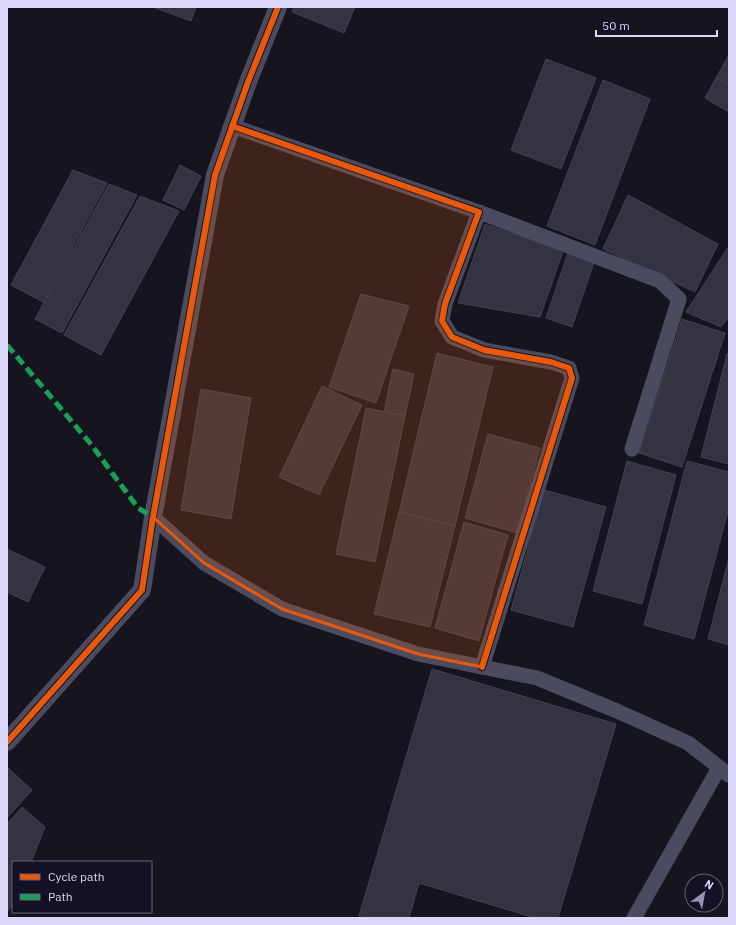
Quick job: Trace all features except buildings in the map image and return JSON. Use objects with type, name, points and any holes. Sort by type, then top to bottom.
[{"type":"street","points":[[7,742],[142,590],[153,518],[215,175],[248,82],[278,7]]},
{"type":"street","points":[[232,126],[479,212],[660,281],[679,299],[632,449]]},
{"type":"street","points":[[479,212],[445,304],[442,321],[452,337],[484,350],[551,362],[569,368],[572,378],[482,667]]},
{"type":"street","points":[[153,518],[204,563],[282,609],[418,654],[537,678],[688,742],[724,772],[634,918]]},
{"type":"highlighted area","points":[[232,126],[479,212],[445,304],[442,321],[452,337],[484,350],[551,362],[569,368],[572,378],[482,667],[418,654],[282,609],[204,563],[153,517],[215,175]]},
{"type":"marked path","points":[[7,345],[90,443],[138,508],[153,517]]},
{"type":"cycle path","points":[[7,742],[142,590],[153,517],[215,175],[248,82],[278,7]]},
{"type":"cycle path","points":[[232,126],[479,212],[445,304],[442,321],[452,337],[484,350],[551,362],[569,368],[572,378],[482,667]]}]
